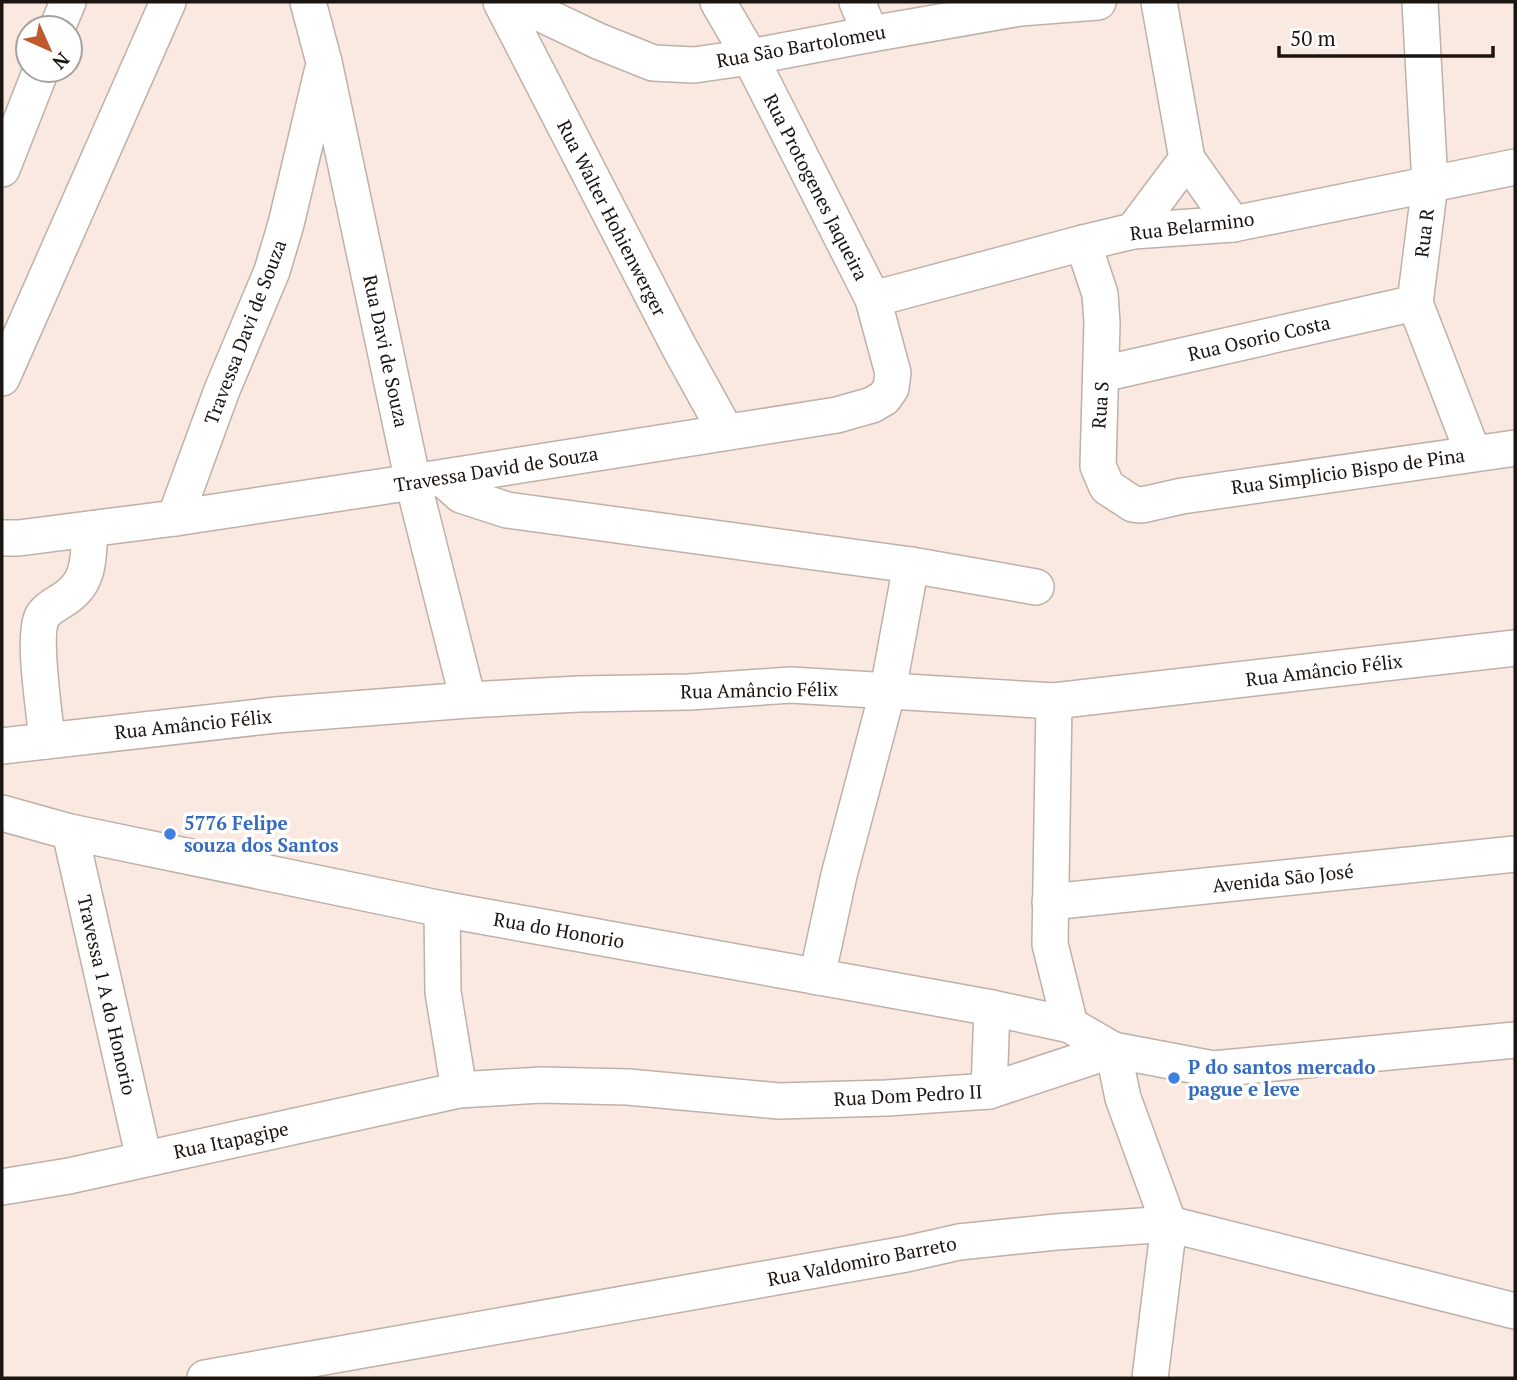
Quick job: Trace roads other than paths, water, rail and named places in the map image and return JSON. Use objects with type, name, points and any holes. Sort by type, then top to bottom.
[{"type":"street","points":[[2,378],[168,2]]},
{"type":"street","name":"Rua Davi de Souza","points":[[308,2],[428,480],[468,700]]},
{"type":"street","name":"Rua Walter Hohienwerger","points":[[501,2],[678,345],[726,432]]},
{"type":"street","name":"Rua São Bartolomeu","points":[[516,2],[598,41],[653,63],[694,65],[750,57],[1019,5],[1098,2]]},
{"type":"street","name":"Rua Protogenes Jaqueira","points":[[718,2],[750,57],[873,299]]},
{"type":"street","points":[[857,2],[871,34]]},
{"type":"street","points":[[1159,2],[1187,159],[1233,224]]},
{"type":"street","name":"Rua R","points":[[1420,2],[1430,184],[1415,303],[1473,453]]},
{"type":"street","name":"Travessa Davi de Souza","points":[[176,518],[222,390],[272,271],[286,224],[324,62]]},
{"type":"street","points":[[2,169],[35,84]]},
{"type":"street","points":[[1133,231],[1187,159]]},
{"type":"street","name":"Rua Belarmino","points":[[873,299],[1133,231],[1233,224],[1515,167]]},
{"type":"street","name":"Rua S","points":[[1083,243],[1100,294],[1102,323],[1098,466],[1107,487],[1133,504],[1143,505],[1182,496]]},
{"type":"street","name":"Travessa David de Souza","points":[[2,538],[176,518],[837,415],[872,405],[884,398],[891,388],[893,373],[873,299]]},
{"type":"street","name":"Rua Osorio Costa","points":[[1102,374],[1415,303]]},
{"type":"street","name":"Rua Simplicio Bispo de Pina","points":[[1182,496],[1515,448]]},
{"type":"street","points":[[428,480],[461,495],[506,510],[911,565],[1036,587]]},
{"type":"street","points":[[47,741],[37,635],[43,617],[69,596],[86,575],[90,529]]},
{"type":"street","points":[[817,977],[839,875],[888,691],[911,565]]},
{"type":"street","name":"Rua Amâncio Félix","points":[[2,746],[276,715],[579,694],[689,692],[791,685],[1054,701],[1515,648]]},
{"type":"street","points":[[1054,701],[1049,944],[1070,1025]]},
{"type":"street","name":"Rua do Honorio","points":[[2,814],[71,832],[442,909],[992,1008],[1070,1025],[1113,1050]]},
{"type":"street","name":"Travessa 1 A do Honorio","points":[[71,832],[145,1158]]},
{"type":"street","name":"Avenida São José","points":[[1050,902],[1515,853]]},
{"type":"street","points":[[442,909],[443,992],[459,1090]]},
{"type":"street","points":[[989,1091],[992,1008]]},
{"type":"street","name":"Rua Dom Pedro II","points":[[459,1090],[541,1085],[628,1087],[779,1101],[887,1098],[989,1091],[1113,1050],[1213,1069],[1515,1040]]},
{"type":"street","points":[[1113,1050],[1123,1098],[1169,1224],[1146,1378]]},
{"type":"street","name":"Rua Itapagipe","points":[[2,1187],[69,1176],[459,1090]]},
{"type":"street","name":"Rua Valdomiro Barreto","points":[[205,1378],[906,1254],[959,1242],[1056,1231],[1169,1224],[1515,1311]]},
{"type":"place","name":"5776 Felipe souza dos Santos","points":[[170,834]]},
{"type":"place","name":"P do santos mercado pague e leve","points":[[1174,1078]]}]
